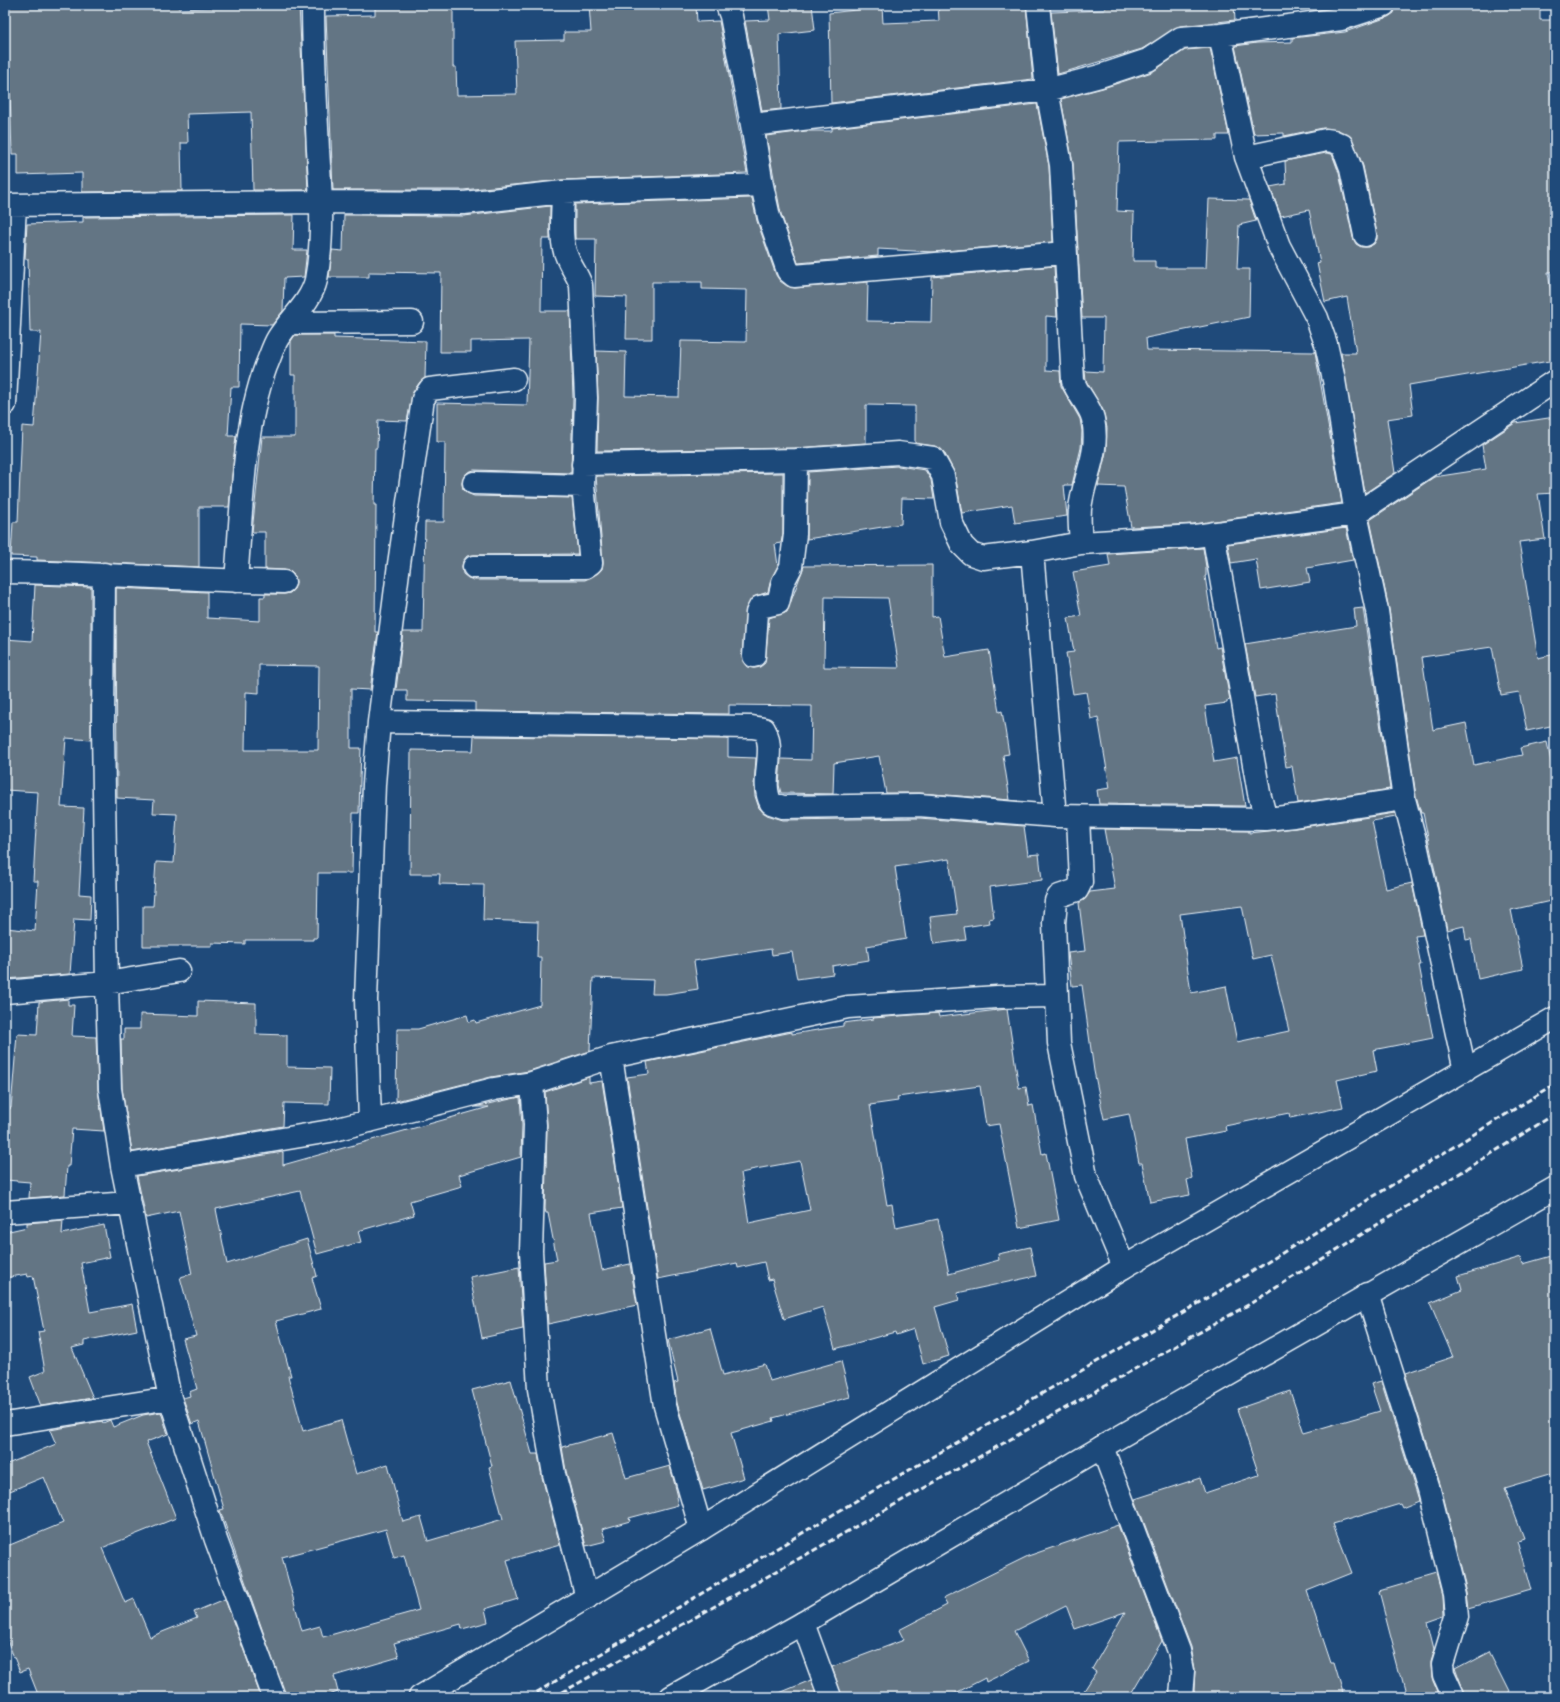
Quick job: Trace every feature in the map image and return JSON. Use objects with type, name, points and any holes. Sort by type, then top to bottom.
[{"type":"street","points":[[236,581],[250,433],[266,366],[277,339],[310,296],[316,282],[321,202],[313,55],[314,5]]},
{"type":"street","points":[[727,5],[731,16],[769,217],[788,271],[794,276],[1065,253]]},
{"type":"street","points":[[1038,5],[1047,90],[1061,164],[1073,381],[1080,398],[1092,414],[1095,442],[1091,469],[1082,496],[1079,514],[1081,543]]},
{"type":"street","points":[[752,125],[1047,90],[1100,76],[1148,60],[1181,38],[1220,35],[1341,19],[1384,5]]},
{"type":"street","points":[[1220,35],[1246,157],[1279,246],[1317,318],[1326,344],[1356,514],[1377,611],[1404,800],[1416,844],[1465,1071]]},
{"type":"street","points":[[1246,157],[1326,140],[1334,141],[1342,145],[1351,169],[1365,235]]},
{"type":"street","points":[[5,404],[10,205],[321,202],[464,203],[563,192],[762,185]]},
{"type":"street","points":[[474,567],[585,567],[589,565],[591,558],[583,486],[586,398],[581,285],[577,274],[566,257],[564,248],[563,192]]},
{"type":"street","points":[[289,323],[412,322]]},
{"type":"street","points":[[370,1121],[366,1000],[374,784],[379,722],[395,587],[423,399],[430,389],[514,379]]},
{"type":"street","points":[[583,464],[796,460],[898,453],[933,458],[943,476],[951,522],[962,545],[971,554],[983,558],[1032,552],[1081,543],[1169,539],[1356,514],[1555,381]]},
{"type":"street","points":[[754,656],[758,613],[760,607],[778,603],[784,582],[791,567],[795,534],[796,460]]},
{"type":"street","points":[[474,483],[583,486]]},
{"type":"street","points":[[1213,533],[1259,793],[1266,819]]},
{"type":"street","points":[[1032,552],[1055,816]]},
{"type":"street","points":[[5,572],[104,574],[284,582]]},
{"type":"street","points":[[104,574],[103,729],[106,983],[110,1089],[129,1203],[170,1398],[216,1540],[274,1697]]},
{"type":"street","points":[[379,722],[752,727],[764,729],[769,738],[766,795],[771,803],[783,807],[919,805],[1078,817],[1266,819],[1404,800]]},
{"type":"street","points":[[1078,817],[1081,882],[1077,890],[1059,896],[1055,906],[1056,996],[1059,1043],[1086,1176],[1124,1267]]},
{"type":"street","points":[[5,992],[106,983],[179,971]]},
{"type":"street","points":[[122,1166],[330,1131],[494,1089],[532,1083],[611,1057],[848,1007],[997,997],[1056,996]]},
{"type":"street","points":[[420,1697],[701,1529],[1124,1267],[1555,1018]]},
{"type":"street","points":[[611,1057],[665,1406],[701,1529]]},
{"type":"street","points":[[532,1083],[535,1125],[531,1251],[539,1388],[554,1474],[587,1598]]},
{"type":"street","points":[[671,1697],[803,1623],[1367,1294],[1555,1188]]},
{"type":"street","points":[[5,1212],[129,1203]]},
{"type":"street","points":[[1367,1294],[1429,1490],[1455,1594],[1458,1616],[1442,1665],[1443,1675],[1453,1697]]},
{"type":"street","points":[[5,1424],[170,1398]]},
{"type":"street","points":[[1102,1448],[1179,1651],[1183,1671],[1181,1697]]},
{"type":"street","points":[[803,1623],[830,1697]]},
{"type":"building","points":[[5,5],[179,5],[179,9],[299,5],[308,190],[253,190],[251,112],[187,114],[188,143],[181,143],[182,191],[82,192],[82,173],[18,175],[18,154],[12,154],[9,61],[5,61]]},
{"type":"building","points":[[375,5],[453,5],[453,67],[456,67],[457,95],[517,94],[515,41],[564,40],[564,32],[591,32],[589,5],[696,5],[697,22],[719,21],[747,173],[562,180],[463,190],[333,190],[326,16],[375,15]]},
{"type":"building","points":[[768,5],[812,5],[815,30],[779,34],[781,109],[762,111],[745,21],[770,20]]},
{"type":"building","points":[[938,5],[970,5],[970,7],[1026,5],[1033,79],[831,103],[829,13],[882,7],[883,23],[939,21]]},
{"type":"building","points":[[1104,5],[1234,5],[1235,20],[1180,26],[1142,49],[1058,74],[1051,12],[1105,10]]},
{"type":"building","points":[[1396,5],[1540,5],[1540,20],[1555,20],[1555,272],[1548,272],[1555,318],[1555,360],[1409,385],[1413,415],[1387,419],[1395,473],[1365,493],[1341,353],[1356,353],[1347,297],[1325,302],[1317,263],[1320,262],[1309,210],[1281,216],[1270,187],[1286,184],[1285,161],[1326,153],[1332,154],[1339,173],[1353,238],[1356,244],[1361,247],[1368,247],[1374,244],[1377,239],[1377,233],[1363,166],[1351,137],[1338,130],[1323,128],[1284,136],[1284,133],[1254,134],[1235,46],[1257,43],[1292,42],[1292,38],[1345,32],[1388,17],[1394,13]]},
{"type":"building","points":[[1210,48],[1229,135],[1217,135],[1217,140],[1119,142],[1117,211],[1134,212],[1133,261],[1155,261],[1155,268],[1206,268],[1209,199],[1249,200],[1256,221],[1239,225],[1237,269],[1250,269],[1249,317],[1146,338],[1147,350],[1315,352],[1342,503],[1194,524],[1131,527],[1124,487],[1098,486],[1106,452],[1107,428],[1103,410],[1086,381],[1085,371],[1103,372],[1104,318],[1082,318],[1073,164],[1061,99],[1103,88],[1152,72],[1185,50]]},
{"type":"building","points":[[1037,104],[1049,166],[1053,242],[933,252],[878,249],[878,256],[798,263],[781,214],[766,136],[806,131],[832,131],[832,128]]},
{"type":"building","points":[[752,198],[757,221],[776,275],[780,281],[787,286],[795,288],[868,282],[867,321],[931,322],[932,277],[1054,266],[1057,317],[1046,316],[1046,370],[1060,371],[1061,386],[1080,419],[1082,431],[1081,448],[1072,485],[1064,485],[1067,516],[1015,523],[1012,505],[962,513],[955,474],[944,452],[935,446],[915,443],[915,406],[866,405],[866,443],[795,448],[597,451],[598,397],[596,351],[626,352],[625,396],[679,397],[681,341],[746,342],[747,290],[702,289],[702,282],[652,282],[652,339],[626,339],[627,297],[595,296],[596,239],[575,239],[575,204]]},
{"type":"building","points":[[550,206],[550,239],[542,239],[541,311],[570,311],[573,398],[571,473],[474,470],[468,472],[464,476],[462,483],[463,489],[467,493],[474,496],[572,498],[578,554],[467,556],[463,561],[463,574],[474,580],[585,580],[598,573],[602,569],[603,562],[596,476],[783,473],[783,533],[781,543],[775,544],[778,566],[771,579],[768,592],[753,597],[746,608],[742,655],[743,662],[747,667],[754,668],[760,667],[765,663],[769,618],[787,612],[804,566],[932,565],[932,617],[938,616],[945,657],[989,650],[999,712],[1002,711],[1009,754],[1003,755],[1010,800],[920,793],[886,793],[879,756],[834,763],[833,794],[781,793],[779,785],[781,759],[811,760],[812,706],[729,705],[729,714],[475,711],[475,702],[407,701],[407,690],[396,690],[403,632],[423,632],[425,522],[444,522],[445,442],[437,442],[437,403],[527,405],[529,340],[471,341],[471,352],[440,352],[441,273],[369,272],[369,277],[329,277],[332,250],[343,251],[344,215],[464,216]],"holes":[[[825,597],[888,598],[899,668],[824,667]]]},
{"type":"building","points":[[294,215],[293,250],[307,250],[304,277],[284,278],[283,311],[272,325],[240,324],[239,387],[231,387],[228,436],[236,436],[229,507],[199,507],[199,567],[37,560],[37,557],[11,556],[13,522],[18,522],[22,426],[34,427],[41,332],[30,332],[28,259],[25,259],[27,224],[83,222],[83,217]]},
{"type":"building","points":[[295,335],[334,335],[334,338],[426,341],[425,378],[413,392],[407,421],[378,420],[377,448],[375,448],[374,505],[376,505],[375,632],[378,632],[370,690],[351,689],[351,748],[361,748],[359,813],[353,813],[352,873],[318,873],[317,938],[313,938],[313,940],[245,940],[245,944],[212,943],[212,946],[143,946],[143,906],[153,906],[156,862],[174,863],[177,814],[153,813],[154,800],[117,798],[116,588],[207,592],[207,618],[260,621],[260,597],[265,597],[265,594],[290,593],[294,589],[296,582],[295,576],[291,572],[265,569],[265,532],[252,532],[262,437],[295,437],[295,375],[291,375],[291,341]],"holes":[[[259,665],[319,666],[318,750],[245,750],[246,692],[259,693]]]},
{"type":"building","points":[[1555,417],[1555,493],[1538,494],[1545,539],[1519,542],[1538,658],[1555,654],[1555,725],[1527,731],[1519,692],[1501,695],[1492,647],[1422,657],[1433,730],[1466,723],[1474,765],[1522,755],[1520,748],[1547,742],[1555,781],[1555,900],[1511,910],[1523,969],[1478,979],[1471,939],[1466,940],[1464,926],[1447,930],[1423,813],[1421,813],[1416,796],[1389,609],[1370,520],[1434,477],[1486,469],[1482,445],[1515,423]]},
{"type":"building","points":[[898,466],[925,470],[931,480],[934,499],[902,498],[901,524],[807,539],[808,472]]},
{"type":"building","points":[[1346,528],[1353,560],[1307,568],[1310,582],[1261,590],[1256,559],[1231,563],[1228,544]]},
{"type":"building","points":[[1203,548],[1206,567],[1205,576],[1216,648],[1220,647],[1230,700],[1227,701],[1227,703],[1205,706],[1214,762],[1237,758],[1245,806],[1099,804],[1097,790],[1110,788],[1098,717],[1091,719],[1086,692],[1073,694],[1066,653],[1074,652],[1068,618],[1081,616],[1073,572],[1110,566],[1108,554]]},
{"type":"building","points":[[35,585],[91,587],[91,740],[66,738],[61,807],[84,808],[79,894],[91,895],[90,920],[74,919],[70,974],[5,979],[5,928],[35,931],[38,881],[33,881],[38,792],[5,790],[5,639],[32,641]]},
{"type":"building","points":[[1363,608],[1390,789],[1298,803],[1292,766],[1286,767],[1275,694],[1255,697],[1245,644],[1356,626],[1354,609]]},
{"type":"building","points":[[474,736],[728,739],[728,757],[756,758],[754,785],[755,796],[759,808],[767,815],[783,820],[919,818],[1024,826],[1028,855],[1039,854],[1042,880],[990,887],[994,918],[989,919],[990,923],[964,927],[966,940],[934,944],[930,917],[957,914],[949,859],[895,867],[906,939],[867,946],[869,960],[832,966],[833,974],[797,979],[792,952],[772,955],[771,949],[694,961],[698,989],[666,994],[652,994],[653,980],[593,978],[590,1051],[529,1071],[491,1077],[396,1101],[397,1029],[418,1029],[467,1015],[469,1022],[475,1020],[476,1023],[540,1005],[541,957],[537,957],[538,922],[483,920],[484,885],[439,884],[440,874],[410,874],[411,750],[473,751]]},
{"type":"building","points":[[1395,813],[1396,817],[1372,821],[1386,889],[1412,883],[1423,935],[1415,936],[1433,1038],[1373,1050],[1377,1071],[1337,1080],[1343,1107],[1290,1118],[1289,1113],[1225,1126],[1226,1131],[1185,1139],[1192,1178],[1187,1180],[1190,1195],[1150,1202],[1142,1163],[1139,1163],[1129,1114],[1104,1119],[1094,1071],[1082,985],[1072,986],[1068,953],[1085,951],[1079,903],[1085,899],[1090,892],[1115,889],[1104,829],[1249,831],[1249,833],[1296,828]],"holes":[[[1242,906],[1253,959],[1271,955],[1289,1031],[1237,1042],[1226,986],[1191,993],[1180,914]]]},
{"type":"building","points":[[68,999],[68,1005],[74,1005],[72,1036],[96,1037],[98,1089],[104,1131],[72,1129],[65,1195],[29,1198],[30,1182],[5,1180],[5,1108],[11,1108],[17,1034],[37,1035],[39,1002]]},
{"type":"building","points":[[198,1001],[256,1003],[256,1034],[287,1035],[287,1067],[330,1068],[329,1104],[284,1103],[283,1126],[132,1152],[122,1088],[121,1039],[124,1039],[124,1029],[140,1029],[140,1014],[198,1016]]},
{"type":"building","points":[[1007,1009],[1019,1088],[1026,1087],[1029,1106],[1033,1105],[1042,1154],[1046,1153],[1059,1220],[1019,1228],[999,1124],[986,1126],[980,1086],[897,1097],[898,1101],[870,1105],[887,1205],[892,1204],[896,1228],[938,1219],[949,1274],[999,1260],[998,1254],[1030,1247],[1036,1276],[957,1293],[959,1300],[935,1307],[949,1356],[923,1364],[914,1329],[896,1335],[895,1332],[835,1349],[823,1307],[784,1319],[772,1279],[768,1280],[764,1262],[738,1268],[737,1263],[658,1279],[627,1077],[649,1074],[647,1062],[792,1032],[792,1034],[843,1026],[843,1023],[874,1019],[873,1018],[938,1013],[939,1017]],"holes":[[[800,1161],[810,1210],[749,1223],[741,1173]]]},
{"type":"building","points":[[589,1077],[589,1083],[602,1081],[622,1208],[591,1213],[602,1270],[630,1264],[637,1305],[548,1324],[544,1262],[557,1260],[548,1213],[546,1213],[545,1209],[547,1125],[545,1092]]},
{"type":"building","points":[[520,1097],[522,1125],[521,1157],[459,1175],[462,1186],[410,1201],[414,1215],[358,1231],[361,1242],[317,1254],[300,1191],[216,1209],[227,1264],[307,1239],[317,1276],[312,1278],[321,1309],[276,1321],[291,1376],[288,1376],[303,1431],[341,1420],[356,1474],[388,1464],[403,1522],[421,1517],[428,1541],[503,1519],[489,1467],[492,1466],[472,1390],[511,1380],[532,1454],[538,1454],[542,1477],[560,1545],[507,1560],[518,1599],[485,1609],[488,1622],[462,1629],[461,1624],[394,1643],[399,1657],[334,1676],[338,1692],[323,1697],[286,1697],[220,1510],[224,1509],[199,1421],[192,1424],[183,1398],[190,1396],[189,1392],[197,1389],[183,1339],[196,1336],[180,1277],[192,1274],[179,1211],[146,1218],[137,1176],[283,1152],[283,1165],[489,1107],[474,1107]],"holes":[[[386,1529],[394,1558],[404,1555],[419,1610],[323,1637],[320,1626],[302,1631],[282,1557]]]},
{"type":"building","points":[[63,1220],[62,1234],[104,1225],[110,1257],[81,1263],[90,1312],[132,1304],[137,1330],[84,1341],[84,1345],[72,1348],[93,1398],[41,1406],[30,1377],[45,1371],[38,1332],[44,1331],[33,1276],[28,1277],[27,1274],[5,1278],[5,1232],[27,1227],[27,1223]]},
{"type":"building","points":[[1555,1255],[1555,1473],[1504,1488],[1523,1538],[1517,1540],[1531,1590],[1469,1608],[1467,1591],[1441,1487],[1405,1373],[1453,1357],[1430,1303],[1462,1290],[1458,1276],[1521,1257],[1523,1264]]},
{"type":"building","points":[[519,1267],[523,1329],[482,1338],[470,1277]]},
{"type":"building","points":[[710,1328],[723,1375],[765,1364],[770,1381],[841,1361],[850,1397],[773,1418],[774,1421],[731,1433],[744,1478],[703,1490],[677,1403],[674,1383],[678,1382],[668,1340]]},
{"type":"building","points":[[1381,1381],[1419,1501],[1402,1508],[1400,1504],[1333,1524],[1352,1573],[1307,1591],[1331,1663],[1334,1663],[1344,1697],[1196,1697],[1194,1690],[1195,1669],[1191,1647],[1135,1499],[1200,1478],[1205,1493],[1259,1475],[1237,1409],[1290,1391],[1304,1433],[1380,1411],[1371,1384]]},
{"type":"building","points":[[161,1412],[168,1434],[146,1442],[176,1518],[102,1548],[125,1603],[134,1599],[150,1637],[197,1618],[194,1612],[225,1599],[261,1697],[39,1697],[28,1669],[20,1672],[5,1635],[5,1547],[63,1523],[44,1477],[5,1493],[5,1465],[56,1444],[50,1430],[102,1421],[103,1423],[110,1420],[113,1427],[143,1415]]},
{"type":"building","points":[[613,1433],[626,1478],[670,1466],[678,1497],[676,1497],[678,1505],[629,1518],[630,1521],[602,1529],[606,1541],[586,1546],[566,1471],[562,1447]]},
{"type":"building","points":[[1118,1525],[1162,1641],[1129,1697],[1080,1697],[1096,1672],[1092,1669],[1125,1612],[1075,1629],[1066,1605],[1014,1631],[1029,1661],[986,1682],[985,1678],[948,1697],[842,1697],[832,1667],[904,1640],[899,1630],[947,1605],[943,1598],[1028,1556]]},
{"type":"building","points":[[1437,1574],[1443,1596],[1444,1615],[1427,1621],[1434,1649],[1430,1662],[1431,1676],[1439,1697],[1400,1697],[1406,1694],[1379,1591]]},
{"type":"building","points":[[1489,1651],[1512,1697],[1465,1697],[1455,1669]]},
{"type":"building","points":[[811,1680],[817,1697],[772,1697],[772,1696]]},
{"type":"railway","points":[[529,1697],[854,1502],[1237,1281],[1555,1084]]},
{"type":"railway","points":[[554,1697],[1248,1305],[1555,1114]]}]
